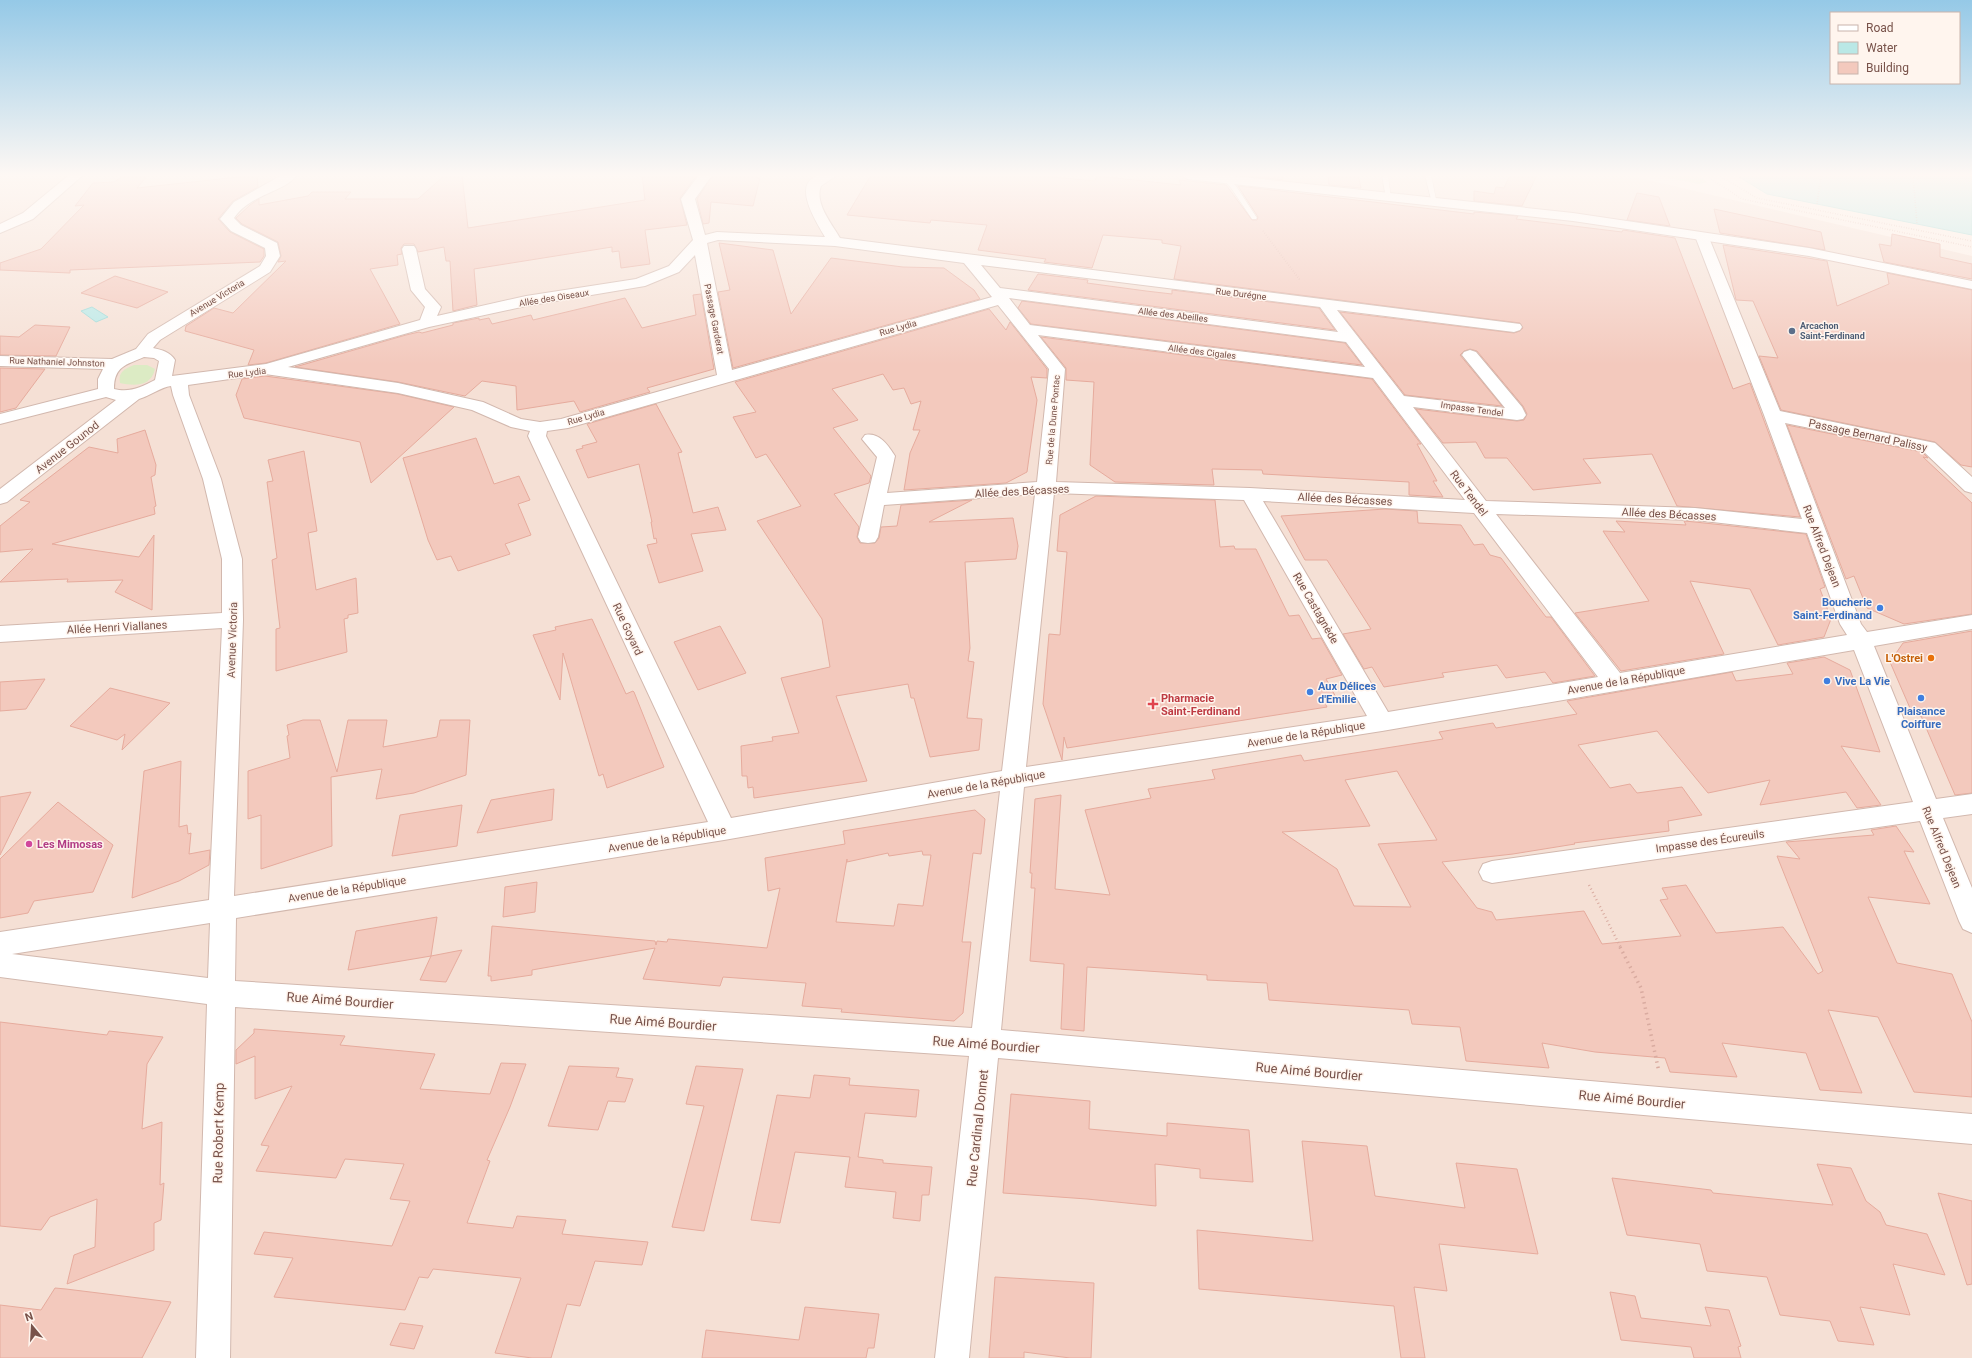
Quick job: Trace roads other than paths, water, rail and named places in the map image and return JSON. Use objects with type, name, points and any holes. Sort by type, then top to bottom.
[{"type":"street","name":"Avenue Victoria","points":[[142,352],[154,337],[163,330],[265,269],[273,256],[272,246],[257,238]]},
{"type":"street","points":[[700,241],[709,238]]},
{"type":"street","points":[[764,238],[835,242],[969,259]]},
{"type":"street","points":[[833,238],[835,242]]},
{"type":"street","name":"Rue Alfred Dejean","points":[[1703,238],[1773,415],[1851,624],[1861,641],[1972,921]]},
{"type":"street","points":[[1718,238],[1809,252],[1972,285]]},
{"type":"street","name":"Allée des Oiseaux","points":[[265,369],[426,323],[526,301],[640,283],[674,269],[700,241]]},
{"type":"street","name":"Passage Garderat","points":[[700,241],[725,376]]},
{"type":"street","points":[[409,249],[418,290],[433,307],[426,323]]},
{"type":"street","name":"Rue de la Dune Pontac","points":[[969,259],[1057,369],[1049,468],[1041,510],[1013,779]]},
{"type":"street","name":"Rue Durégne","points":[[969,259],[1514,327]]},
{"type":"street","name":"Rue Lydia","points":[[171,381],[207,378],[265,369],[398,388],[477,406],[517,423],[540,427],[562,424],[999,296]]},
{"type":"street","name":"Allée des Abeilles","points":[[999,296],[1350,338]]},
{"type":"street","name":"Rue Tendel","points":[[1324,304],[1614,682]]},
{"type":"street","name":"Allée des Cigales","points":[[1025,329],[1378,374]]},
{"type":"street","points":[[0,419],[106,392],[122,396],[145,392],[171,381],[167,360],[159,354],[142,352],[114,364],[106,380],[106,392]]},
{"type":"street","name":"Impasse Tendel","points":[[1398,400],[1517,415],[1516,411],[1470,355]]},
{"type":"street","name":"Rue Nathaniel Johnston","points":[[0,361],[114,364]]},
{"type":"street","name":"Avenue Victoria","points":[[171,381],[181,395],[212,479],[232,559],[233,620],[222,872],[222,908]]},
{"type":"street","name":"Avenue Gounod","points":[[0,498],[132,395]]},
{"type":"street","name":"Passage Bernard Palissy","points":[[1773,415],[1930,447],[1972,487]]},
{"type":"street","name":"Rue Goyard","points":[[540,427],[537,436],[724,830]]},
{"type":"street","points":[[868,537],[886,456],[871,438]]},
{"type":"street","name":"Allée des Bécasses","points":[[876,500],[1045,487],[1250,494],[1479,507],[1695,514],[1814,526]]},
{"type":"street","name":"Rue Castagnède","points":[[1250,494],[1382,722]]},
{"type":"street","name":"Allée Henri Viallanes","points":[[0,634],[233,620]]},
{"type":"street","name":"Avenue de la République","points":[[0,944],[724,830],[1013,779],[1382,722],[1972,622]]},
{"type":"street","name":"Rue Cardinal Donnet","points":[[952,1358],[1013,779]]},
{"type":"street","name":"Impasse des Écureuils","points":[[1492,872],[1972,804]]},
{"type":"street","name":"Rue Robert Kemp","points":[[212,1358],[222,908]]},
{"type":"street","name":"Rue Aimé Bourdier","points":[[0,965],[221,992],[986,1043],[1972,1129]]},
{"type":"water","points":[[92,307],[108,317],[96,322],[81,311]]},
{"type":"place","name":"Arcachon Saint-Ferdinand","points":[[1792,331]]},
{"type":"place","name":"Boucherie Saint-Ferdinand","points":[[1880,608]]},
{"type":"place","name":"L'Ostrei","points":[[1931,658]]},
{"type":"place","name":"Vive La Vie","points":[[1827,681]]},
{"type":"place","name":"Aux Délices d'Emilie","points":[[1310,692]]},
{"type":"place","name":"Plaisance Coiffure","points":[[1921,698]]},
{"type":"place","name":"Pharmacie Saint-Ferdinand","points":[[1153,704]]},
{"type":"place","name":"Les Mimosas","points":[[29,844]]}]
